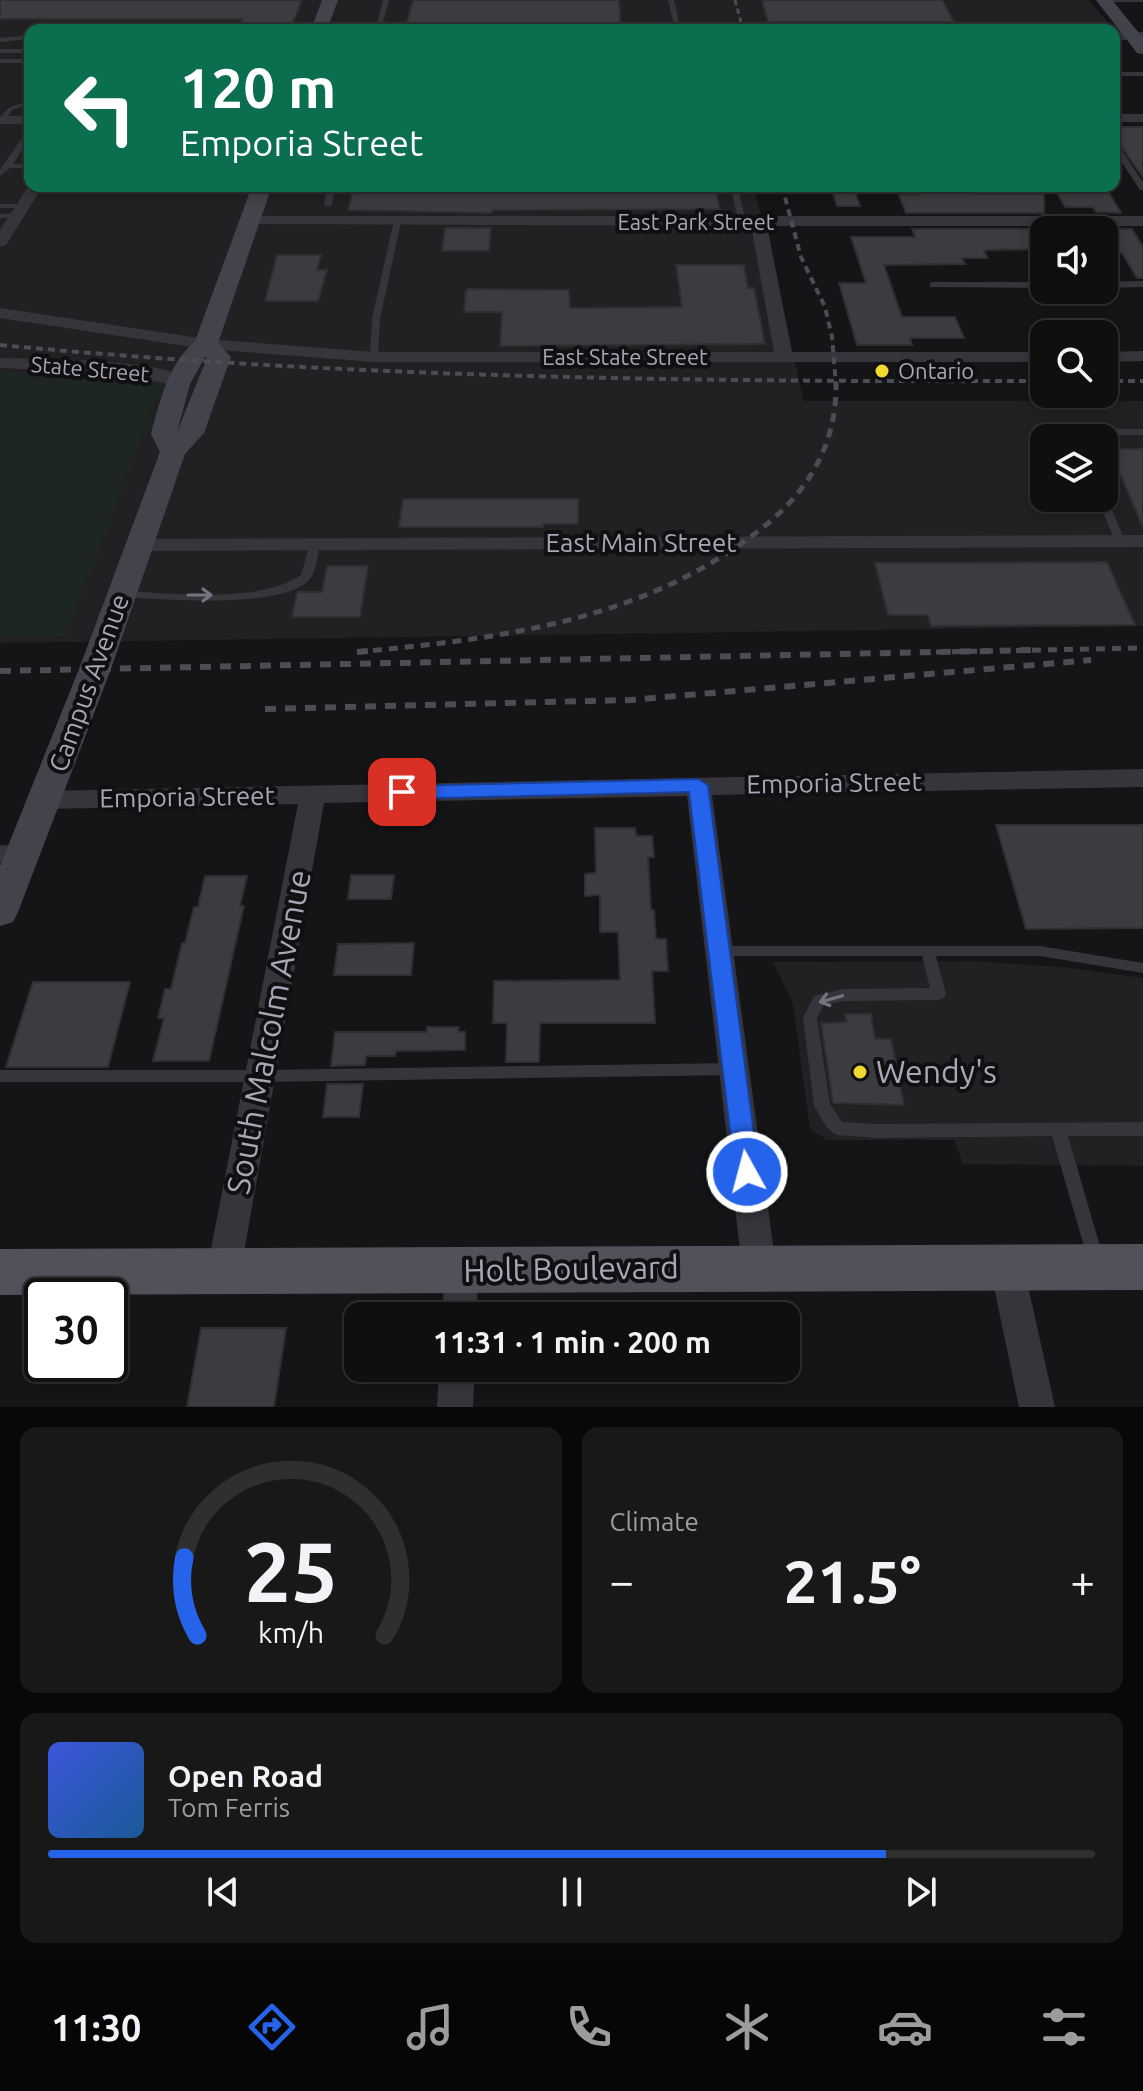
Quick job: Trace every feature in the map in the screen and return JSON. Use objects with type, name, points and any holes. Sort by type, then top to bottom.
[{"type":"main road","name":"Holt Boulevard","points":[[0,1272],[224,1269],[461,1293],[759,1267],[1120,1267]]},
{"type":"street","points":[[321,24],[330,0]]},
{"type":"street","points":[[1104,0],[1140,40]]},
{"type":"street","points":[[1120,37],[1140,40]]},
{"type":"street","points":[[1120,118],[1143,118]]},
{"type":"street","points":[[1,120],[24,120]]},
{"type":"street","points":[[0,242],[13,213],[31,192]]},
{"type":"street","name":"Campus Avenue","points":[[173,452],[164,434],[180,381],[193,354],[206,344],[260,192]]},
{"type":"street","name":"East Park Street","points":[[249,221],[1143,221]]},
{"type":"street","points":[[750,222],[784,356]]},
{"type":"street","name":"East State Street","points":[[0,313],[206,344],[374,357],[1030,357]]},
{"type":"street","name":"Campus Avenue","points":[[0,912],[10,854],[46,800],[173,452],[191,433],[219,357],[206,344]]},
{"type":"street","points":[[1118,357],[1143,356]]},
{"type":"street","name":"State Street","points":[[0,363],[103,367],[170,376],[180,381]]},
{"type":"street","name":"East Main Street","points":[[139,545],[1143,541]]},
{"type":"street","name":"Emporia Street","points":[[46,800],[1143,778]]},
{"type":"street","points":[[698,785],[759,1267]]},
{"type":"street","name":"South Malcolm Avenue","points":[[224,1269],[313,794]]},
{"type":"street","points":[[1007,1268],[1037,1407]]},
{"type":"street","points":[[455,1407],[456,1382]]},
{"type":"lane","points":[[380,24],[386,0]]},
{"type":"lane","points":[[671,0],[677,24]]},
{"type":"lane","points":[[1104,0],[1143,0]]},
{"type":"lane","points":[[0,40],[24,38]]},
{"type":"lane","points":[[0,51],[24,51]]},
{"type":"lane","points":[[0,61],[24,61]]},
{"type":"lane","points":[[1120,74],[1143,74]]},
{"type":"lane","points":[[1,120],[11,108],[24,105]]},
{"type":"lane","points":[[0,174],[24,142]]},
{"type":"lane","points":[[1120,154],[1143,188]]},
{"type":"lane","points":[[8,166],[24,166]]},
{"type":"lane","points":[[1120,166],[1128,166]]},
{"type":"lane","points":[[328,205],[330,192]]},
{"type":"lane","points":[[737,192],[750,222]]},
{"type":"lane","points":[[0,206],[13,213]]},
{"type":"lane","points":[[374,357],[376,319],[397,222]]},
{"type":"lane","points":[[1118,285],[1143,284]]},
{"type":"lane","points":[[933,285],[1030,285]]},
{"type":"lane","points":[[1118,432],[1143,432]]},
{"type":"lane","points":[[1108,512],[1120,541]]},
{"type":"lane","points":[[122,594],[261,595],[284,592],[306,577],[315,544]]},
{"type":"lane","points":[[721,951],[1040,951],[1143,968]]},
{"type":"lane","points":[[928,951],[939,994],[843,995],[819,1000],[810,1018],[822,1105],[837,1128],[955,1131],[1143,1129]]},
{"type":"lane","points":[[0,1076],[261,1076],[734,1069]]},
{"type":"lane","points":[[1058,1130],[1120,1267]]},
{"type":"shaded area","points":[[0,0],[1088,0],[1109,24],[24,24],[24,192],[755,192],[804,401],[1030,401],[1030,408],[1118,408],[1118,401],[1143,401],[1143,626],[0,643]]},
{"type":"shaded area","points":[[0,373],[87,373],[163,381],[66,636],[0,637]]},
{"type":"shaded area","points":[[973,961],[1071,968],[1143,978],[1143,1166],[963,1164],[954,1140],[827,1140],[810,1129],[793,1004],[773,962]]},
{"type":"building","points":[[0,0],[302,0],[292,24],[239,24],[242,19],[0,19]]},
{"type":"building","points":[[413,0],[619,0],[621,24],[407,24]]},
{"type":"building","points":[[762,0],[942,0],[954,22],[768,22]]},
{"type":"building","points":[[1120,127],[1143,127],[1143,177],[1120,145]]},
{"type":"building","points":[[352,192],[716,192],[720,209],[492,210],[492,213],[348,210]]},
{"type":"building","points":[[833,192],[855,192],[860,206],[837,206]]},
{"type":"building","points":[[918,192],[1044,194],[1044,213],[906,213],[899,195],[919,195]]},
{"type":"building","points":[[1056,192],[1109,192],[1121,213],[1096,212],[1093,207],[1065,207]]},
{"type":"building","points":[[445,228],[491,228],[489,251],[442,251]]},
{"type":"building","points":[[912,229],[1030,229],[1030,249],[984,250],[987,258],[962,258],[965,264],[884,265],[902,317],[955,317],[964,338],[910,338],[912,345],[857,345],[839,283],[866,283],[851,237],[915,237]]},
{"type":"building","points":[[1118,229],[1132,229],[1143,247],[1143,278],[1137,278],[1122,253],[1118,253]]},
{"type":"building","points":[[277,255],[321,255],[317,270],[327,270],[318,301],[265,301]]},
{"type":"building","points":[[676,265],[744,265],[748,288],[754,288],[765,344],[500,346],[502,312],[464,312],[466,290],[470,289],[569,290],[570,308],[682,307]]},
{"type":"building","points":[[1118,449],[1143,449],[1143,527],[1118,471]]},
{"type":"building","points":[[403,499],[578,499],[578,524],[543,524],[543,527],[399,527]]},
{"type":"building","points":[[1107,562],[1135,625],[931,626],[928,615],[888,615],[875,563]]},
{"type":"building","points":[[327,566],[368,566],[360,617],[292,617],[297,592],[322,592]]},
{"type":"building","points":[[996,825],[1143,825],[1143,928],[1026,929]]},
{"type":"building","points":[[595,828],[635,828],[636,836],[652,836],[654,857],[648,857],[651,910],[654,910],[656,939],[666,939],[668,971],[652,971],[655,1023],[540,1023],[539,1062],[506,1062],[507,1023],[493,1023],[494,981],[620,980],[618,932],[600,932],[600,895],[585,896],[585,874],[596,873]]},
{"type":"building","points":[[351,875],[394,875],[391,899],[348,899]]},
{"type":"building","points":[[205,876],[247,876],[240,906],[244,906],[209,1061],[153,1061],[164,1018],[158,1018],[165,989],[171,989],[182,943],[185,943],[194,907],[198,907]]},
{"type":"building","points":[[414,943],[411,975],[334,975],[338,944]]},
{"type":"building","points":[[33,982],[130,982],[108,1067],[6,1067]]},
{"type":"building","name":"Wendy's","points":[[845,1014],[871,1014],[875,1039],[891,1039],[904,1105],[833,1103],[821,1023],[847,1022]]},
{"type":"building","points":[[427,1027],[459,1027],[458,1032],[465,1032],[465,1050],[396,1051],[395,1056],[366,1056],[365,1065],[331,1066],[335,1032],[427,1032]]},
{"type":"building","points":[[327,1084],[363,1084],[359,1117],[323,1117]]},
{"type":"building","points":[[201,1328],[286,1328],[274,1407],[187,1407]]},
{"type":"railway","points":[[735,0],[741,24]]},
{"type":"railway","points":[[784,192],[801,257],[825,307],[832,337],[836,380]]},
{"type":"railway","points":[[0,345],[261,365],[391,371],[652,379],[836,380]]},
{"type":"railway","points":[[836,380],[1030,381]]},
{"type":"railway","points":[[836,380],[836,384]]},
{"type":"railway","points":[[1118,381],[1143,381]]},
{"type":"railway","points":[[377,650],[357,652],[462,640],[564,621],[614,607],[662,588],[708,564],[772,520],[802,487],[824,450],[831,429],[836,384]]},
{"type":"railway","points":[[965,651],[1143,648]]},
{"type":"railway","points":[[965,651],[1036,650]]},
{"type":"railway","points":[[0,671],[965,651]]},
{"type":"railway","points":[[936,652],[965,651]]},
{"type":"railway","points":[[265,709],[631,700],[1091,660]]},
{"type":"place","name":"Ontario","points":[[882,371]]},
{"type":"place","name":"Wendy's","points":[[860,1072]]},
{"type":"route","points":[[402,792],[698,785],[747,1172]]}]
